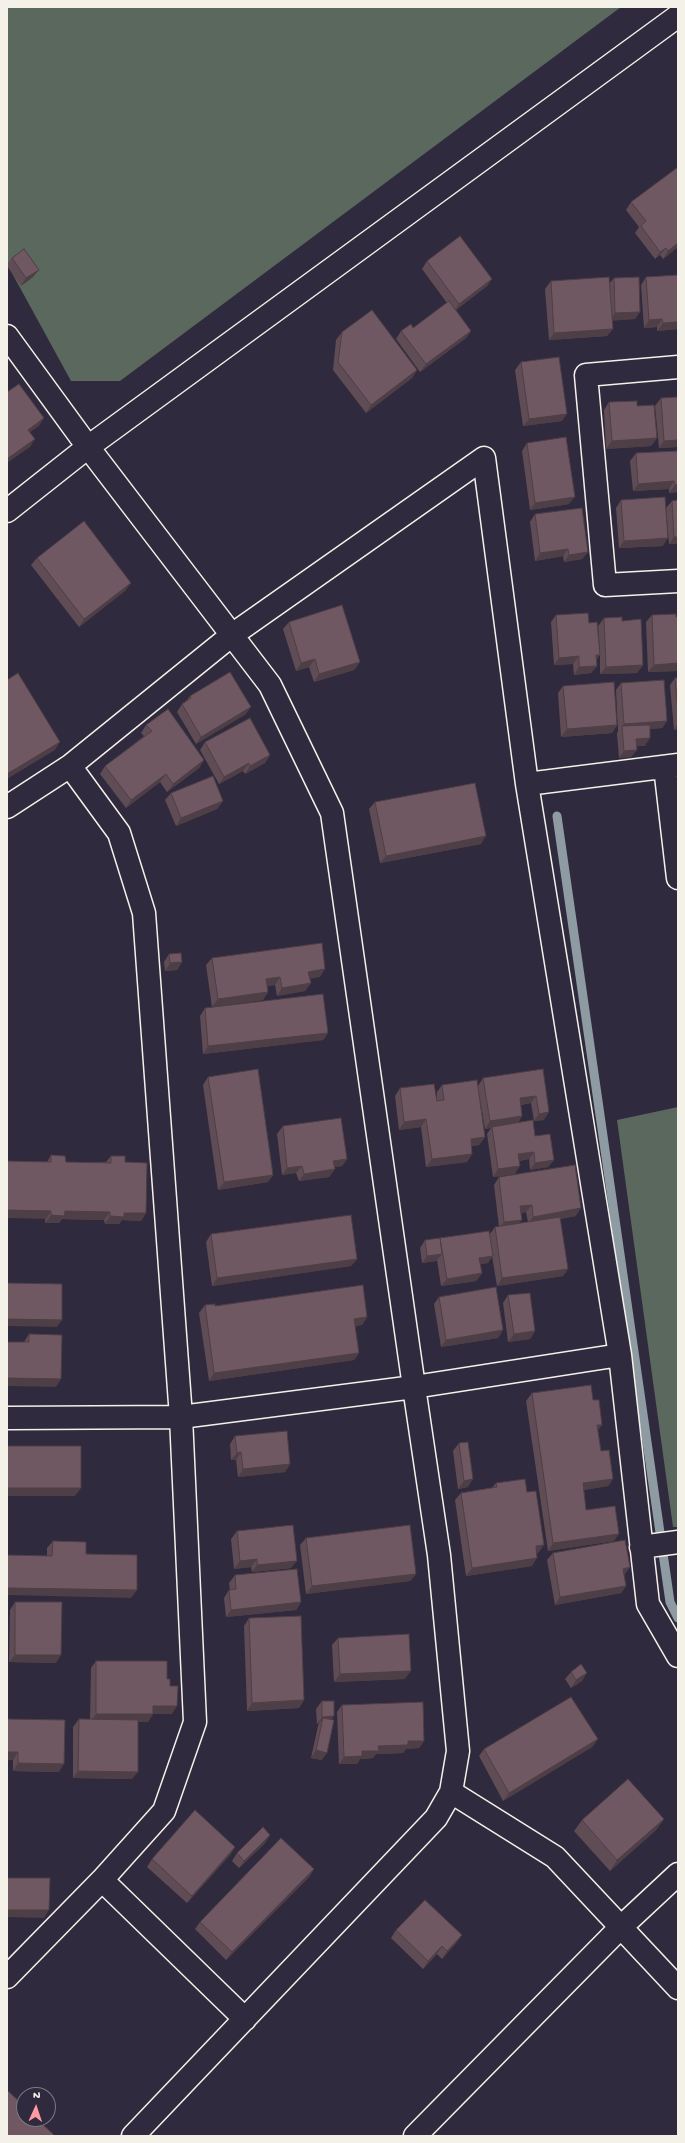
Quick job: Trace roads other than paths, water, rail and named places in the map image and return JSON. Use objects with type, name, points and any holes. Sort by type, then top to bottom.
[{"type":"street","points":[[7,511],[88,447],[678,16]]},
{"type":"street","points":[[7,336],[88,447],[270,684],[332,813],[439,1555],[458,1751],[451,1792],[436,1818],[133,2136]]},
{"type":"street","points":[[678,367],[586,375],[605,585],[678,581]]},
{"type":"street","points":[[7,807],[70,766],[232,635],[484,458],[527,784],[620,1355],[646,1547],[648,1604],[678,1656]]},
{"type":"street","points":[[7,1977],[102,1880],[164,1811],[195,1722],[181,1417],[144,913],[119,833],[70,766]]},
{"type":"street","points":[[527,784],[671,766],[678,878]]},
{"type":"street","points":[[7,1418],[181,1417],[414,1387],[620,1355]]},
{"type":"street","points":[[646,1547],[678,1542]]},
{"type":"street","points":[[451,1792],[555,1857],[620,1928],[678,1988]]},
{"type":"street","points":[[415,2136],[620,1928],[678,1874]]},
{"type":"street","points":[[102,1880],[246,2019]]},
{"type":"waterway","points":[[557,816],[670,1602],[678,1618]]}]
